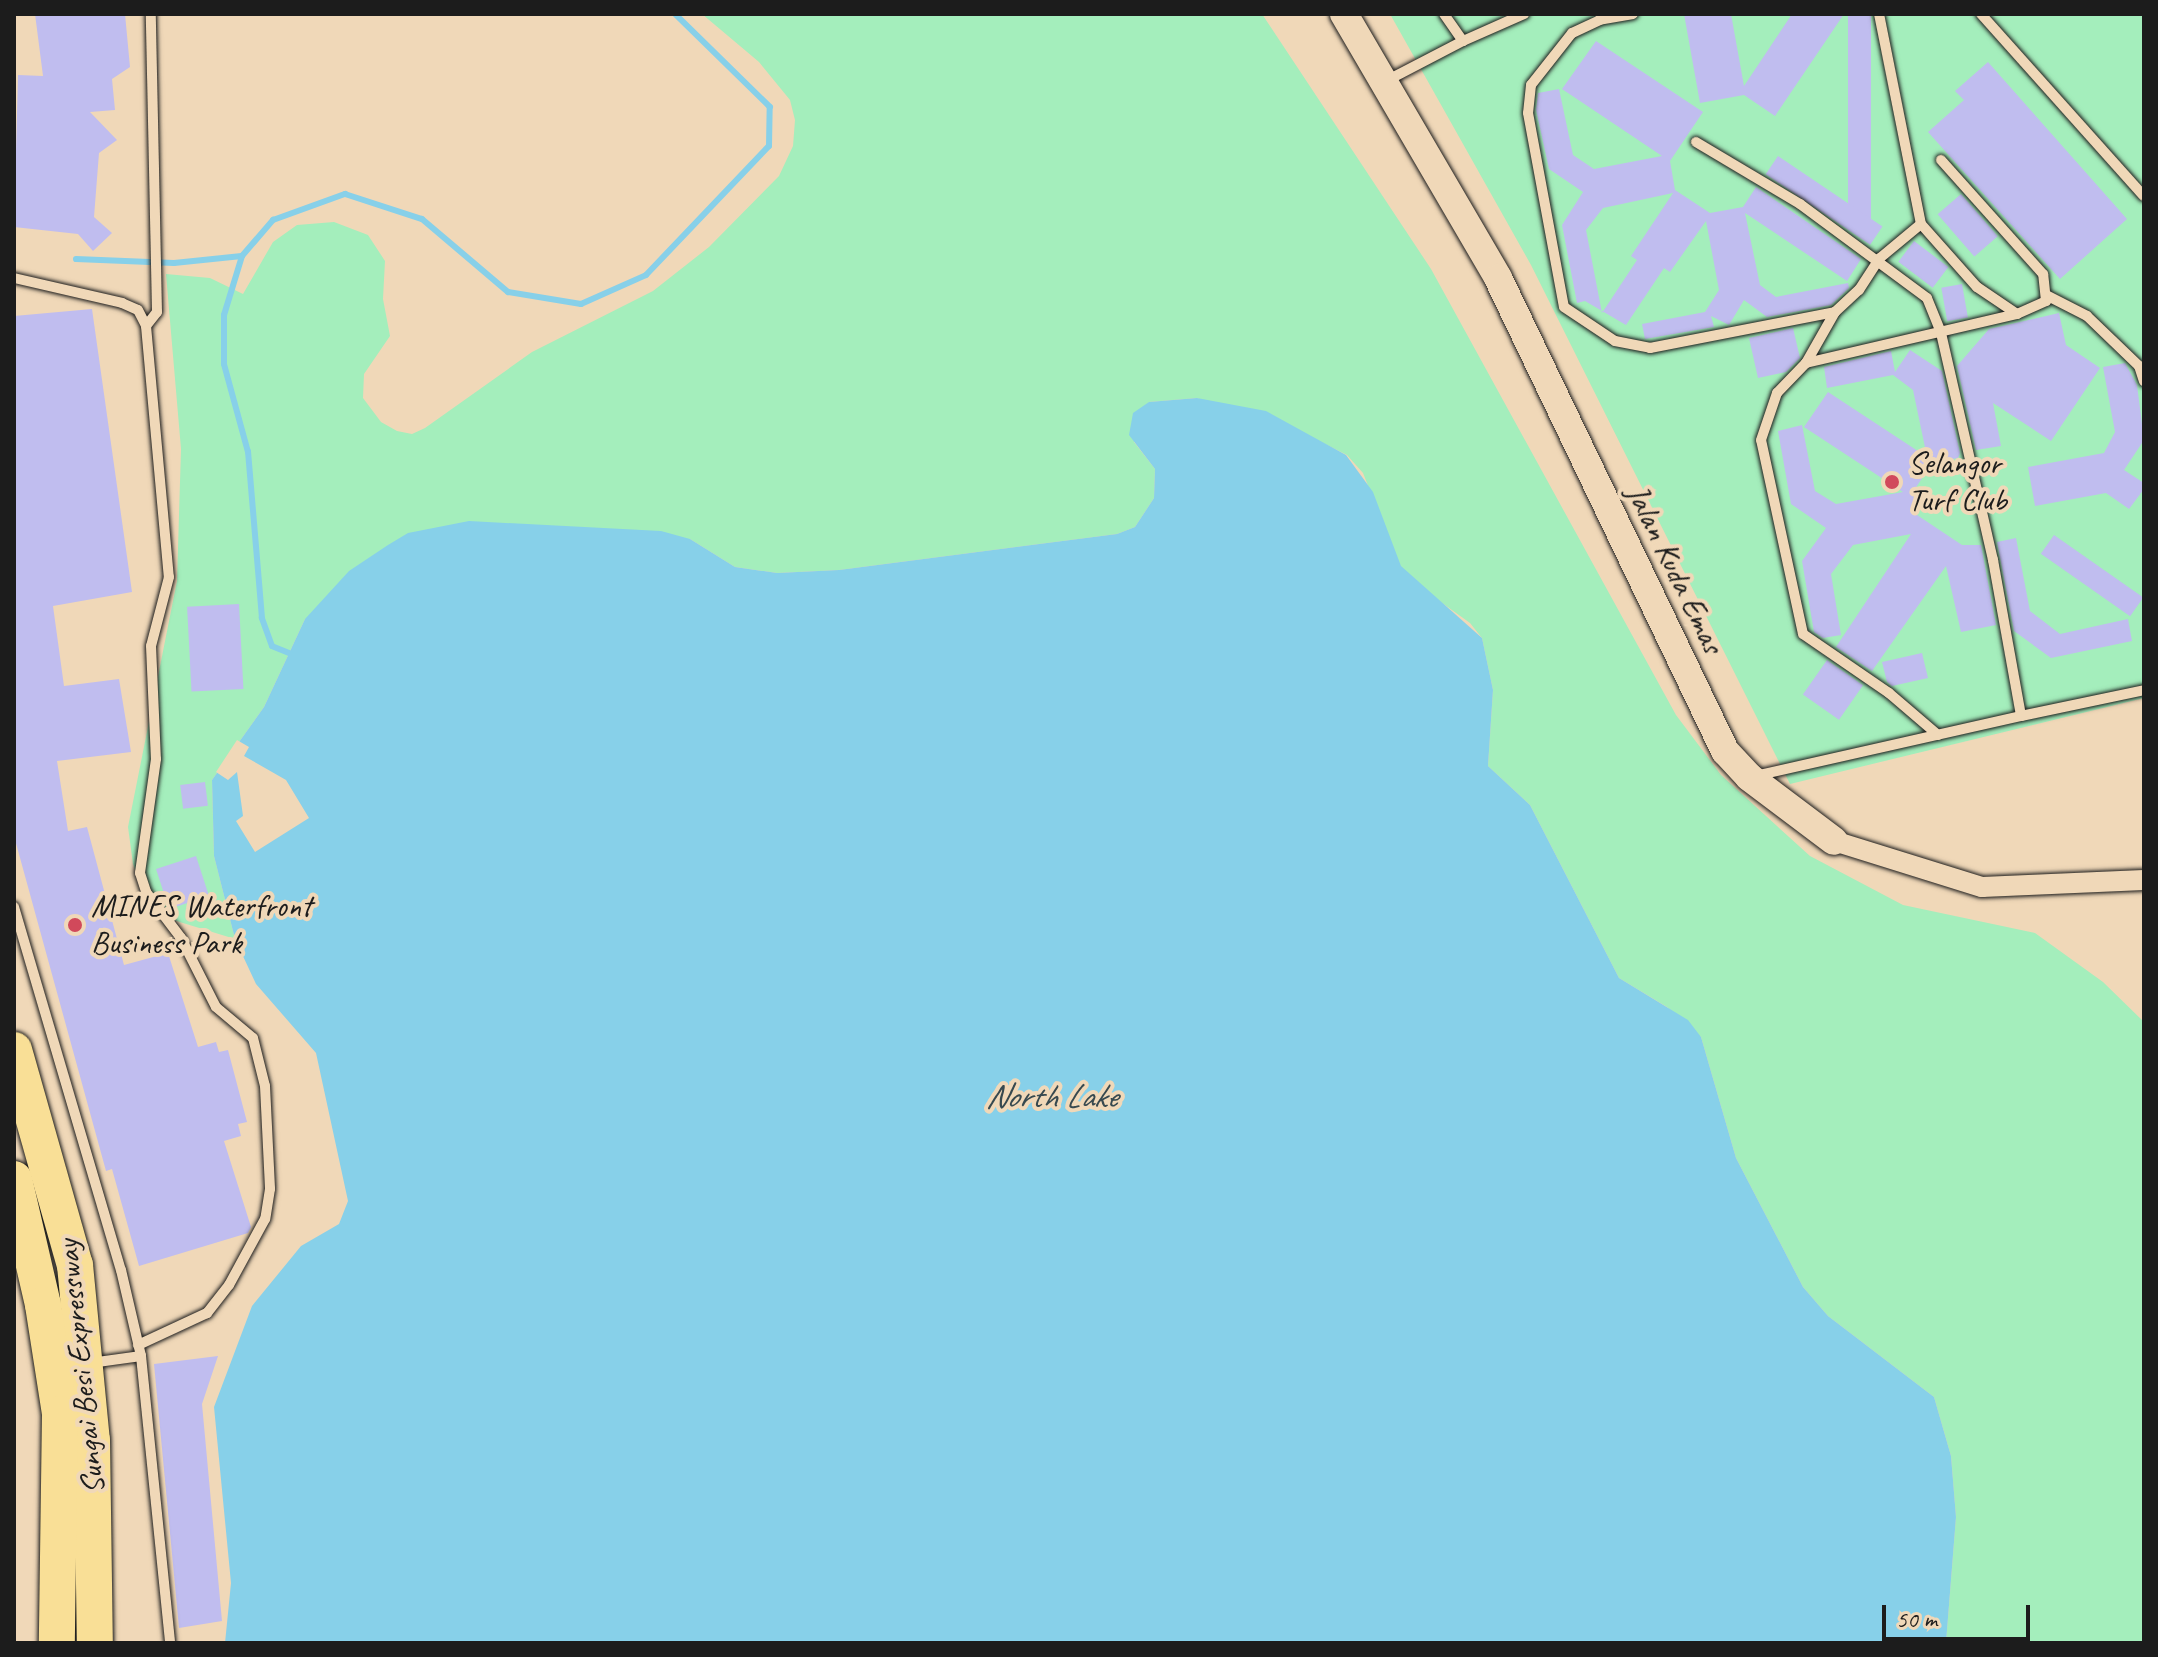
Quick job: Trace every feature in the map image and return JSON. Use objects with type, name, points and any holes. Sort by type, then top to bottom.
[{"type":"highway","name":"Sungai Besi Expressway","points":[[14,1050],[69,1240],[85,1364],[96,1518],[95,1643]]},
{"type":"highway","name":"Sungai Besi Expressway","points":[[14,1179],[43,1305],[60,1414],[57,1643]]},
{"type":"street","name":"Jalan Kuda Emas","points":[[1344,14],[1498,278],[1725,751],[1749,777],[1834,841],[1982,887],[2144,880]]},
{"type":"lane","points":[[146,326],[157,312],[151,14]]},
{"type":"lane","points":[[1444,14],[1463,41]]},
{"type":"lane","points":[[1384,82],[1524,14]]},
{"type":"lane","points":[[1633,14],[1600,20],[1572,33],[1531,85],[1528,113],[1564,307],[1615,341],[1650,348],[1835,312]]},
{"type":"lane","points":[[1879,14],[1921,224],[1977,287],[2017,314]]},
{"type":"lane","points":[[1981,14],[2144,196]]},
{"type":"lane","points":[[1696,142],[1880,258],[1927,298],[1941,333],[1993,560],[2021,716]]},
{"type":"lane","points":[[1806,363],[2017,314],[2041,306],[2048,296],[2043,274],[1941,160]]},
{"type":"lane","points":[[1921,224],[1880,258],[1859,290],[1835,312],[1806,363],[1777,393],[1761,440],[1803,634],[1889,693],[1938,735]]},
{"type":"lane","points":[[14,278],[122,303],[138,310],[146,326],[169,577],[151,646],[156,759],[140,873],[146,892],[181,938],[216,1007],[253,1038],[266,1099],[270,1189],[265,1219],[248,1253],[207,1313],[139,1350],[85,1364]]},
{"type":"lane","points":[[2048,296],[2087,316],[2139,366],[2144,381]]},
{"type":"lane","points":[[1749,777],[2144,690]]},
{"type":"lane","points":[[14,907],[139,1350],[170,1643]]},
{"type":"green space","points":[[702,14],[1262,14],[1431,269],[1676,715],[1721,775],[1810,856],[1903,905],[2035,933],[2103,982],[2144,1022],[2144,1643],[1946,1643],[1956,1517],[1951,1456],[1934,1397],[1828,1316],[1803,1287],[1736,1158],[1701,1037],[1667,1007],[1619,978],[1530,805],[1488,766],[1493,690],[1482,638],[1470,623],[1413,582],[1400,566],[1363,473],[1347,455],[1323,443],[1197,398],[1149,402],[1134,442],[1155,469],[1154,498],[1135,527],[1117,534],[839,570],[777,573],[735,567],[690,539],[305,619],[264,707],[212,780],[214,856],[235,939],[170,919],[146,899],[133,864],[128,827],[177,581],[181,449],[166,274],[210,278],[243,294],[273,242],[297,225],[334,222],[368,235],[385,261],[383,299],[390,336],[364,374],[363,398],[381,422],[397,431],[412,434],[425,428],[532,352],[653,291],[709,247],[779,176],[793,146],[795,120],[790,100],[759,62]]},
{"type":"green space","name":"Selangor Turf Club","points":[[1390,14],[2144,14],[2144,698],[1790,784],[1531,265]]},
{"type":"water","name":"North Lake","points":[[1197,398],[1266,411],[1346,455],[1373,492],[1401,566],[1482,638],[1493,690],[1488,766],[1530,805],[1619,978],[1688,1020],[1701,1037],[1736,1158],[1803,1287],[1828,1316],[1934,1397],[1951,1456],[1956,1517],[1946,1643],[225,1643],[231,1583],[214,1407],[252,1306],[301,1246],[339,1224],[348,1201],[316,1053],[256,984],[235,939],[214,856],[212,780],[264,707],[305,619],[349,571],[408,533],[469,521],[661,531],[690,539],[735,567],[777,573],[839,570],[1117,534],[1135,527],[1154,498],[1155,469],[1129,435],[1133,413],[1149,402]]},
{"type":"pier","points":[[237,740],[249,747],[244,756],[286,780],[309,818],[255,852],[236,821],[243,816],[237,772],[228,780],[216,772]]},
{"type":"building","points":[[35,14],[125,14],[130,67],[112,79],[115,110],[90,112],[117,140],[99,153],[94,217],[112,233],[93,251],[78,234],[14,227],[18,75],[43,76]]},
{"type":"building","points":[[1684,14],[1731,14],[1744,86],[1792,14],[1844,14],[1775,116],[1744,95],[1700,103]]},
{"type":"building","points":[[1848,14],[1871,14],[1871,222],[1848,222]]},
{"type":"building","points":[[1596,41],[1703,112],[1670,161],[1675,190],[1710,213],[1743,207],[1756,187],[1861,259],[1847,281],[1745,213],[1760,285],[1776,297],[1848,283],[1849,288],[1831,305],[1767,317],[1744,300],[1729,325],[1711,316],[1714,327],[1645,339],[1642,324],[1705,312],[1719,290],[1706,221],[1670,272],[1664,268],[1626,325],[1603,312],[1637,260],[1631,256],[1673,193],[1603,208],[1586,230],[1602,311],[1585,301],[1577,303],[1562,225],[1583,192],[1549,169],[1536,110],[1538,93],[1559,89],[1573,155],[1594,169],[1662,156],[1562,89]]},
{"type":"building","points":[[1988,62],[2127,219],[2060,279],[1928,132],[1964,100],[1955,91]]},
{"type":"building","points":[[1778,156],[1882,226],[1870,245],[1766,174]]},
{"type":"building","points":[[1961,194],[1998,236],[1974,257],[1938,214]]},
{"type":"building","points":[[1914,241],[1948,267],[1933,288],[1898,262]]},
{"type":"building","points":[[1962,284],[1968,317],[1947,321],[1941,288]]},
{"type":"building","name":"MINES Waterfront Business Park","points":[[92,309],[132,592],[53,606],[64,686],[119,679],[131,752],[57,761],[68,831],[87,827],[124,965],[168,953],[198,1047],[216,1042],[219,1052],[228,1050],[247,1122],[238,1124],[241,1136],[224,1141],[251,1227],[248,1233],[139,1266],[112,1169],[106,1171],[14,836],[14,316]]},
{"type":"building","points":[[2059,313],[2066,345],[2100,368],[2051,441],[1993,403],[2001,446],[1976,450],[1957,366],[1989,329]]},
{"type":"building","points":[[1793,328],[1800,358],[1786,372],[1758,378],[1749,338]]},
{"type":"building","points":[[1910,350],[1942,371],[1960,453],[1958,458],[1932,463],[1913,492],[1917,515],[1962,545],[1981,545],[1996,625],[1961,632],[1946,566],[1872,671],[1836,647],[1911,534],[1853,545],[1831,574],[1841,635],[1823,638],[1814,632],[1802,561],[1826,528],[1791,504],[1778,431],[1802,425],[1815,491],[1836,504],[1903,492],[1804,427],[1828,392],[1927,457],[1913,390],[1893,375],[1827,388],[1824,367],[1891,351],[1895,372]]},
{"type":"building","points":[[2125,363],[2137,385],[2144,440],[2124,470],[2144,483],[2144,489],[2129,509],[2106,493],[2035,506],[2028,467],[2104,453],[2115,432],[2103,367]]},
{"type":"building","points":[[2054,535],[2143,598],[2130,616],[2041,554]]},
{"type":"building","points":[[2016,538],[2030,611],[2060,634],[2128,619],[2132,641],[2051,658],[2014,631],[1997,542]]},
{"type":"building","points":[[239,604],[243,689],[192,692],[187,607]]},
{"type":"building","points":[[1922,653],[1928,678],[1892,686],[1887,682],[1882,662]]},
{"type":"building","points":[[1827,660],[1863,685],[1839,720],[1803,694]]},
{"type":"building","points":[[205,782],[208,806],[183,809],[180,785]]},
{"type":"building","points":[[196,856],[209,896],[169,909],[156,869]]},
{"type":"building","points":[[218,1356],[202,1404],[222,1621],[179,1628],[154,1364]]},
{"type":"waterway","points":[[289,653],[272,646],[262,618],[248,452],[224,364],[224,315],[242,256],[273,220],[345,194],[422,219],[508,292],[581,304],[646,275],[769,146],[770,107],[675,14]]},
{"type":"waterway","points":[[76,259],[174,263],[242,256]]},
{"type":"place","name":"Selangor Turf Club","points":[[1892,482]]},
{"type":"place","name":"MINES Waterfront Business Park","points":[[75,925]]}]
